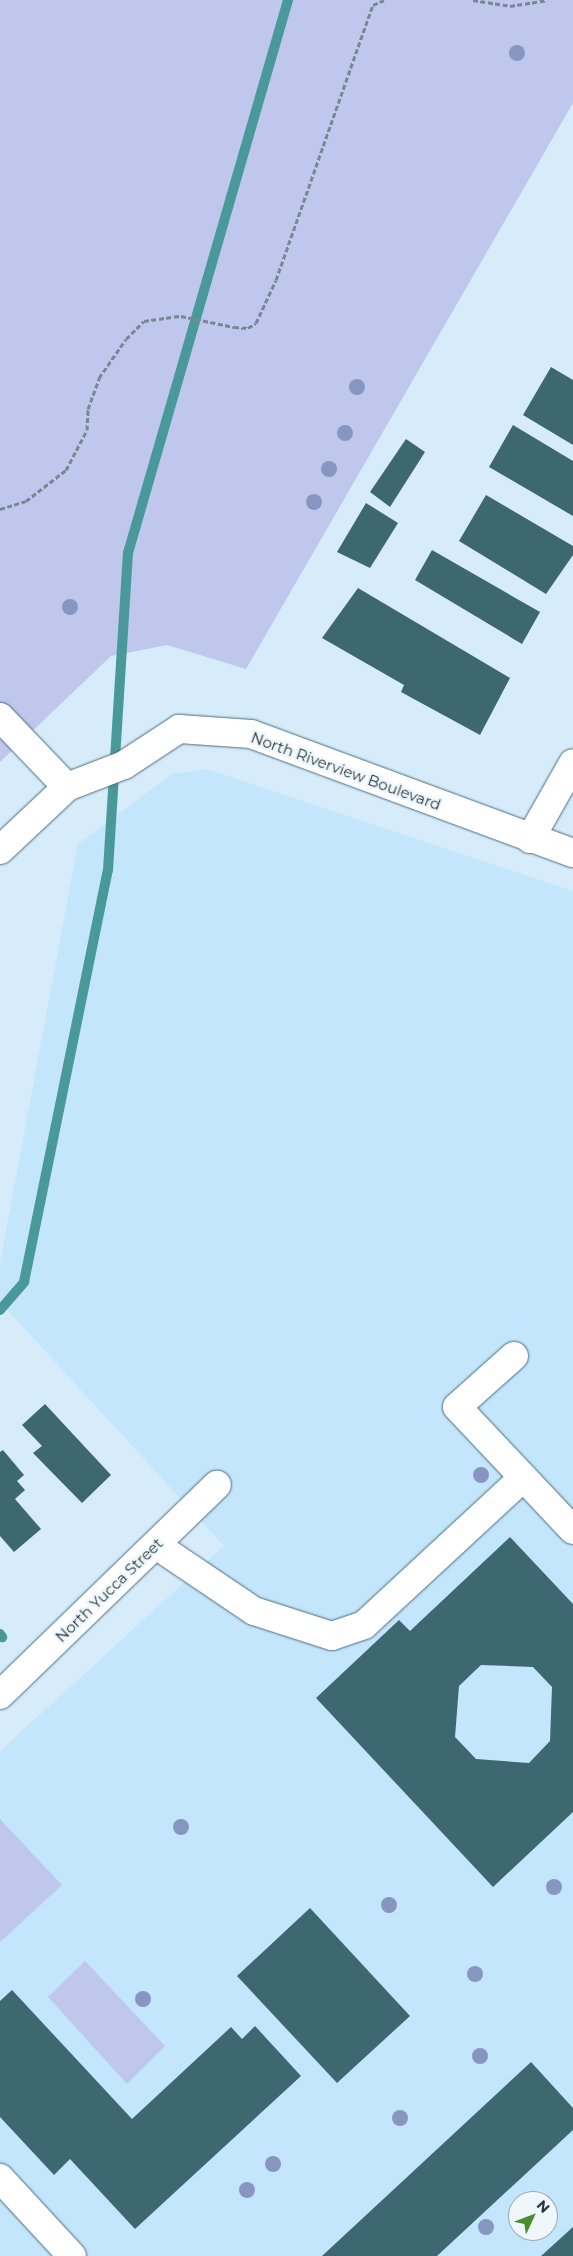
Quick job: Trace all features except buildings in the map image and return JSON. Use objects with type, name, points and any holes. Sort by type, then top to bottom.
[{"type":"street","points":[[0,716],[67,787]]},
{"type":"street","name":"North Riverview Boulevard","points":[[0,850],[67,787],[124,765],[179,729],[251,734],[530,839],[573,853]]},
{"type":"street","points":[[530,839],[573,763]]},
{"type":"street","points":[[514,1356],[457,1407],[573,1530]]},
{"type":"street","points":[[156,1545],[254,1611],[332,1636],[364,1624],[523,1478]]},
{"type":"street","name":"North Yucca Street","points":[[0,1696],[217,1485]]},
{"type":"street","points":[[0,2178],[72,2256]]},
{"type":"path","points":[[0,509],[26,501],[66,470],[87,430],[88,409],[99,378],[126,339],[144,321],[181,316],[234,327],[248,328],[256,323],[265,308],[373,5],[384,0]]},
{"type":"path","points":[[473,0],[510,6],[547,0]]},
{"type":"shaded area","points":[[0,0],[573,0],[573,103],[246,669],[167,645],[111,656],[0,762]]},
{"type":"shaded area","points":[[207,769],[573,891],[573,2256],[0,2256],[0,1751],[224,1546],[0,1302],[0,1263],[78,844],[172,774]]},
{"type":"shaded area","points":[[0,1819],[62,1885],[0,1942]]},
{"type":"shaded area","points":[[85,1961],[165,2046],[127,2084],[48,1997]]},
{"type":"waterway","points":[[0,1310],[24,1282],[108,870],[128,553],[288,0]]}]
